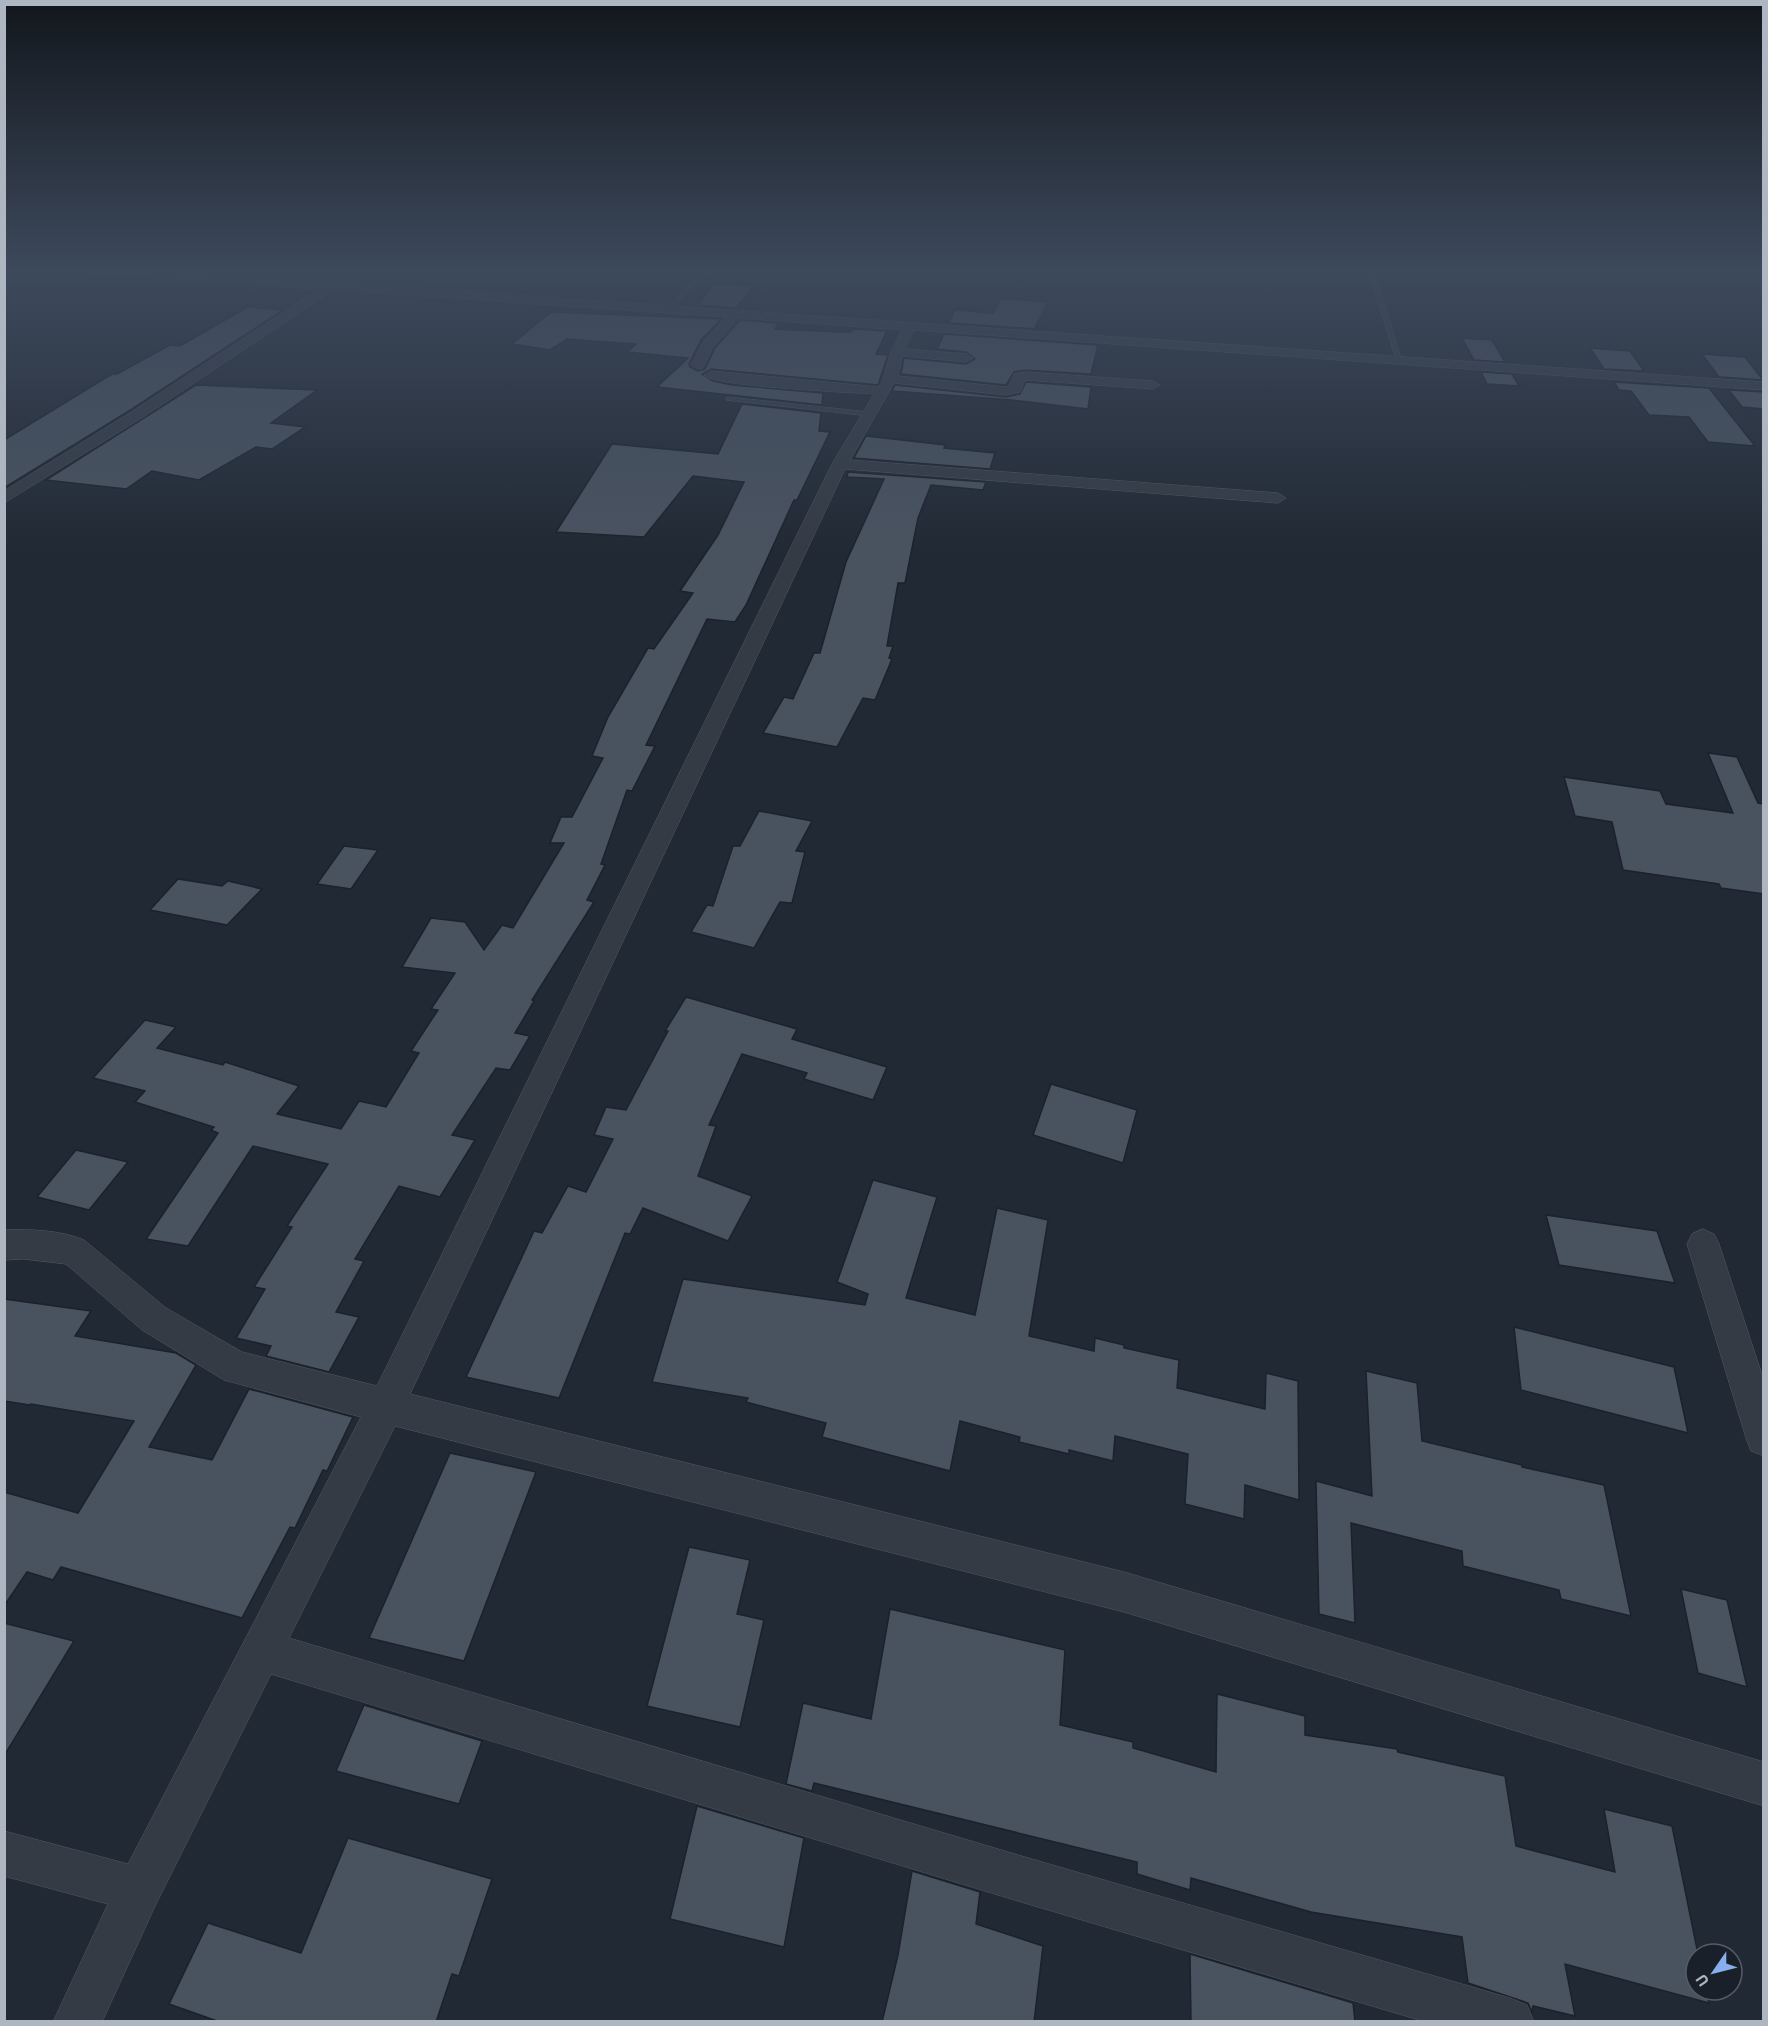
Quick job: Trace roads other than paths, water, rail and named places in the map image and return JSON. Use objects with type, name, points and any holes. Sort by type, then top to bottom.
[{"type":"street","points":[[4,498],[214,364]]},
{"type":"street","points":[[77,2022],[139,1890],[386,1406],[840,464],[887,385],[894,364]]},
{"type":"street","points":[[1436,364],[1763,387]]},
{"type":"street","points":[[711,375],[747,380],[1006,391],[1015,388],[1019,377],[1025,376],[1153,385]]},
{"type":"street","points":[[840,464],[1278,498]]},
{"type":"street","points":[[4,1245],[24,1244],[73,1250],[154,1319],[236,1368],[1124,1592],[1764,1784]]},
{"type":"street","points":[[1703,1244],[1764,1438]]},
{"type":"street","points":[[260,1650],[1018,1878],[1509,2022]]},
{"type":"street","points":[[4,1853],[139,1890]]},
{"type":"lane","points":[[728,399],[869,414]]}]
